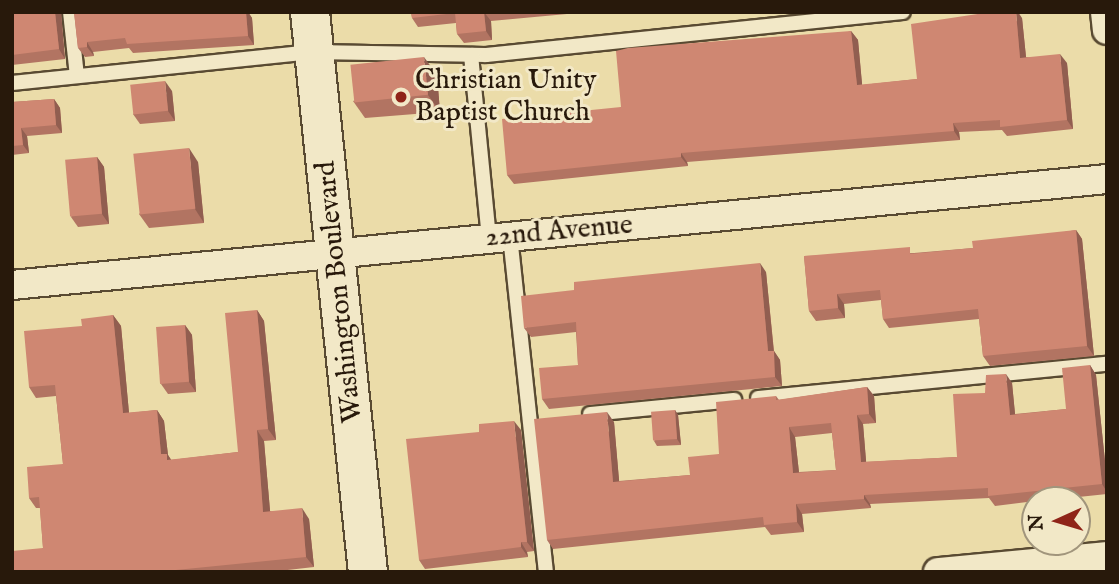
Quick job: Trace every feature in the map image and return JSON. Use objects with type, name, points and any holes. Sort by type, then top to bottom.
[{"type":"street","name":"Washington Boulevard","points":[[310,12],[368,572]]},
{"type":"street","points":[[1105,12],[1107,30]]},
{"type":"street","name":"22nd Avenue","points":[[12,285],[1107,179]]},
{"type":"street","points":[[938,572],[1107,556]]},
{"type":"lane","points":[[70,12],[77,76]]},
{"type":"lane","points":[[12,83],[314,52],[471,55],[903,12]]},
{"type":"lane","points":[[471,55],[500,237],[537,419],[546,572]]},
{"type":"lane","points":[[571,416],[1107,364]]},
{"type":"building","points":[[12,12],[55,12],[59,49],[12,55]]},
{"type":"building","points":[[74,12],[246,12],[248,36],[127,44],[125,38],[87,42],[87,47],[78,48]]},
{"type":"building","points":[[411,12],[484,12],[486,31],[457,34],[455,13],[412,18]]},
{"type":"building","points":[[991,12],[1016,12],[1020,58],[1060,54],[1067,120],[1000,127],[1000,120],[953,123],[954,131],[681,153],[681,157],[507,175],[502,119],[621,107],[616,51],[851,31],[857,85],[917,79],[911,24]]},
{"type":"building","points":[[424,57],[428,95],[354,103],[350,65]]},
{"type":"building","points":[[165,81],[168,111],[133,114],[130,85]]},
{"type":"building","points":[[54,99],[56,125],[21,128],[23,145],[12,146],[12,102]]},
{"type":"building","points":[[189,148],[195,209],[140,215],[133,154]]},
{"type":"building","points":[[97,157],[102,214],[70,217],[65,160]]},
{"type":"building","points":[[1076,230],[1087,346],[983,356],[978,309],[883,319],[880,290],[837,294],[838,308],[809,311],[804,256],[910,247],[910,254],[973,248],[972,241]]},
{"type":"building","points":[[760,263],[768,351],[774,351],[775,377],[542,399],[539,368],[578,365],[576,322],[524,328],[521,296],[574,290],[574,282]]},
{"type":"building","points":[[257,310],[268,429],[257,430],[263,512],[302,508],[306,557],[156,572],[12,572],[12,551],[43,548],[39,497],[29,498],[27,467],[63,464],[55,385],[29,387],[24,331],[82,326],[81,319],[113,315],[123,413],[157,410],[161,454],[167,454],[167,460],[238,452],[225,313]]},
{"type":"building","points":[[185,325],[189,382],[160,384],[156,327]]},
{"type":"building","points":[[1090,365],[1102,484],[1021,486],[1021,493],[988,496],[988,488],[864,495],[864,499],[796,504],[797,522],[764,525],[763,517],[547,540],[534,419],[607,412],[613,482],[690,475],[688,457],[719,454],[716,402],[776,396],[776,400],[867,387],[869,414],[857,415],[861,462],[957,457],[953,394],[985,393],[986,375],[1006,374],[1010,415],[1066,409],[1062,368]],"holes":[[[831,423],[836,470],[793,473],[789,427]]]},
{"type":"building","points":[[675,410],[677,439],[653,441],[651,412]]},
{"type":"building","points":[[514,421],[527,542],[521,542],[521,547],[419,560],[406,439],[479,432],[479,424]]},
{"type":"place","name":"Christian Unity Baptist Church","points":[[401,97]]}]
